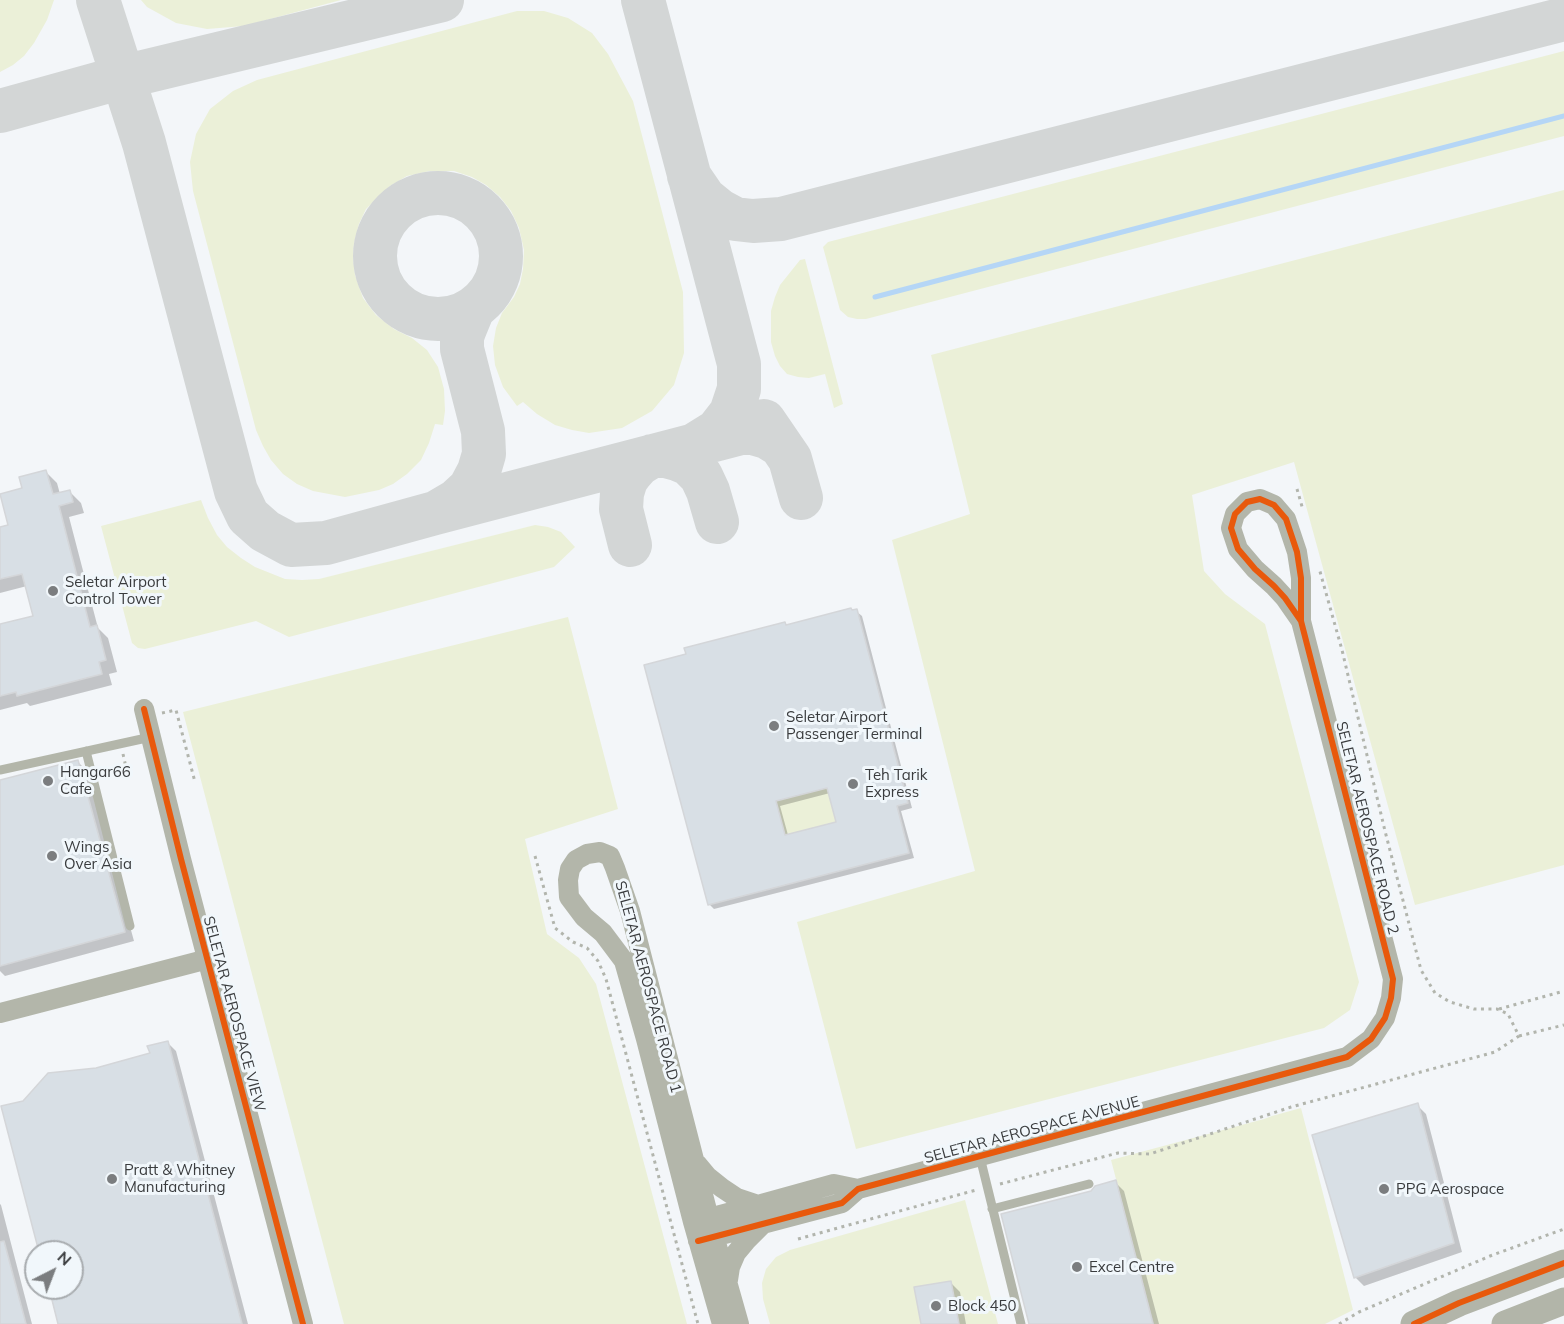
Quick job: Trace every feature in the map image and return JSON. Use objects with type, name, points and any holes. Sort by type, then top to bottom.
[{"type":"street","name":"SELETAR AEROSPACE ROAD 2","points":[[1301,621],[1286,598],[1255,569],[1238,549],[1231,528],[1235,514],[1247,502],[1260,499],[1274,505],[1286,519],[1297,552],[1301,578],[1301,621],[1393,979],[1391,998],[1385,1018],[1371,1039]]},
{"type":"street","name":"SELETAR AEROSPACE VIEW","points":[[145,713],[303,1324]]},
{"type":"street","name":"SELETAR AEROSPACE ROAD 1","points":[[722,1324],[704,1229],[695,1161],[654,1037],[624,961],[603,933],[584,917],[569,897],[570,869],[576,860],[587,854],[600,852],[610,856],[630,911],[654,1037],[704,1229],[728,1283],[740,1324]]},
{"type":"street","name":"SELETAR AEROSPACE VIEW","points":[[0,1014],[208,959]]},
{"type":"street","name":"SELETAR AEROSPACE AVENUE","points":[[704,1229],[761,1214],[834,1184],[858,1189],[1347,1057],[1371,1039]]},
{"type":"street","points":[[695,1161],[707,1176],[761,1214],[746,1241],[736,1253],[730,1267],[728,1283]]},
{"type":"street","points":[[1414,1324],[1564,1263]]},
{"type":"street","points":[[1505,1324],[1564,1301]]},
{"type":"lane","points":[[0,770],[151,737]]},
{"type":"lane","points":[[86,751],[130,926]]},
{"type":"lane","points":[[980,1157],[1021,1324]]},
{"type":"lane","points":[[992,1209],[1089,1184]]},
{"type":"path","points":[[1297,489],[1303,512]]},
{"type":"path","points":[[1316,558],[1342,650],[1385,831],[1422,970],[1435,993],[1450,1002],[1474,1009],[1497,1009],[1564,991]]},
{"type":"path","points":[[145,713],[176,710],[195,782]]},
{"type":"path","points":[[120,743],[128,776]]},
{"type":"path","points":[[535,856],[555,927],[573,942],[587,948],[598,961],[606,979],[698,1324]]},
{"type":"path","points":[[1497,1009],[1508,1014],[1519,1036]]},
{"type":"path","points":[[798,1239],[1118,1153],[1150,1154],[1291,1107],[1495,1052],[1519,1036],[1564,1025]]},
{"type":"path","points":[[1339,1324],[1359,1312],[1490,1256],[1564,1229]]},
{"type":"green space","points":[[0,0],[54,0],[47,20],[34,43],[24,56],[0,72]]},
{"type":"green space","points":[[141,0],[341,0],[244,26],[207,29],[176,23],[147,7]]},
{"type":"green space","points":[[517,11],[544,11],[568,18],[592,33],[608,54],[633,101],[683,292],[684,353],[674,385],[652,411],[622,428],[589,433],[555,425],[523,402],[517,406],[503,387],[495,365],[493,346],[496,328],[502,313],[520,284],[523,269],[524,250],[519,228],[511,211],[500,197],[472,177],[454,171],[430,171],[407,176],[390,186],[366,209],[354,243],[355,275],[363,298],[376,315],[427,350],[438,367],[444,389],[443,425],[435,424],[421,460],[393,484],[379,490],[345,497],[313,491],[297,484],[283,474],[271,460],[256,430],[193,191],[190,162],[196,134],[210,109],[233,91],[257,80]]},
{"type":"green space","points":[[1564,51],[1564,136],[866,319],[848,317],[840,310],[823,247],[828,242]]},
{"type":"green space","points":[[1564,190],[1564,865],[1415,905],[1294,462],[1192,495],[1204,571],[1225,594],[1265,624],[1359,982],[1350,1010],[1324,1028],[856,1149],[797,922],[975,871],[892,540],[970,514],[931,355]]},
{"type":"green space","points":[[805,259],[843,404],[834,408],[825,374],[809,378],[787,374],[775,356],[771,342],[771,311],[775,297],[780,285],[800,260]]},
{"type":"green space","points":[[201,500],[217,535],[227,547],[255,567],[285,579],[319,579],[535,525],[561,532],[575,547],[554,567],[289,637],[256,621],[145,649],[138,648],[132,643],[101,526]]},
{"type":"green space","points":[[568,617],[618,809],[525,839],[547,934],[579,958],[596,984],[687,1324],[344,1324],[183,712]]},
{"type":"green space","points":[[827,788],[836,822],[785,835],[776,801]]},
{"type":"green space","points":[[1301,1108],[1353,1310],[1325,1324],[1154,1324],[1111,1160]]},
{"type":"green space","points":[[965,1200],[998,1324],[770,1324],[763,1299],[762,1283],[766,1269],[776,1257],[790,1250]]},
{"type":"building","name":"Seletar Airport Control Tower","points":[[46,470],[53,494],[70,490],[73,502],[59,506],[90,627],[97,625],[106,660],[99,662],[102,674],[17,696],[16,692],[0,696],[0,624],[33,616],[22,574],[0,579],[0,527],[8,525],[0,494],[22,488],[19,477]]},
{"type":"building","name":"Seletar Airport Passenger Terminal","points":[[851,608],[852,610],[857,609],[908,803],[897,806],[909,853],[708,905],[644,665],[686,654],[684,648],[785,622],[786,625]],"holes":[[[827,788],[836,822],[785,835],[776,801]]]},
{"type":"building","name":"Wings Over Asia","points":[[78,760],[125,932],[0,966],[0,780]]},
{"type":"building","name":"Pratt & Whitney Manufacturing","points":[[168,1041],[242,1324],[58,1324],[52,1300],[84,1300],[84,1240],[36,1240],[1,1106],[23,1101],[48,1073],[96,1068],[150,1053],[147,1046]]},
{"type":"building","name":"PPG Aerospace","points":[[1418,1103],[1454,1243],[1354,1278],[1312,1135]]},
{"type":"building","name":"Excel Centre","points":[[1116,1180],[1153,1324],[1029,1324],[1001,1214],[1091,1191],[1095,1186]]},
{"type":"building","points":[[4,1241],[26,1324],[0,1324],[0,1242]]},
{"type":"building","name":"Block 450","points":[[951,1281],[959,1324],[921,1324],[914,1287]]},
{"type":"waterway","points":[[875,297],[1564,116]]},
{"type":"taxiway","points":[[98,0],[144,143],[236,491],[248,516],[265,531],[291,545],[326,543],[741,433],[753,433],[767,437],[780,445]]},
{"type":"taxiway","points":[[0,111],[123,77],[442,0]]},
{"type":"taxiway","points":[[643,0],[739,364],[739,389],[731,413],[717,431],[696,444]]},
{"type":"taxiway","points":[[689,176],[704,198],[735,219],[753,221],[781,219],[1564,19]]},
{"type":"taxiway","points":[[438,193],[462,198],[482,212],[496,232],[501,256],[496,280],[482,300],[462,314],[438,319],[414,314],[394,300],[380,280],[375,256],[380,232],[394,212],[414,198],[438,193]]},
{"type":"taxiway","points":[[439,511],[456,501],[470,488],[479,471],[484,454],[483,431],[462,349],[462,337],[473,309]]},
{"type":"taxiway","points":[[764,421],[790,459],[801,498]]},
{"type":"taxiway","points":[[630,545],[621,509],[622,493],[631,473],[639,464],[652,456],[677,459],[689,464],[701,476],[717,522]]},
{"type":"cycle path","points":[[698,1241],[842,1203],[858,1189],[1347,1057],[1371,1039],[1385,1018],[1391,998],[1393,979],[1301,621],[1301,578],[1297,552],[1286,519],[1274,505],[1260,499],[1247,502],[1235,514],[1231,528],[1238,549],[1285,598],[1301,621]]},
{"type":"cycle path","points":[[144,709],[303,1324]]},
{"type":"cycle path","points":[[1414,1324],[1459,1303],[1564,1263]]},
{"type":"place","name":"Seletar Airport Control Tower","points":[[53,591]]},
{"type":"place","name":"Seletar Airport Passenger Terminal","points":[[774,726]]},
{"type":"place","name":"Hangar66 Cafe","points":[[48,781]]},
{"type":"place","name":"Teh Tarik Express","points":[[853,784]]},
{"type":"place","name":"Wings Over Asia","points":[[52,856]]},
{"type":"place","name":"Pratt & Whitney Manufacturing","points":[[112,1179]]},
{"type":"place","name":"PPG Aerospace","points":[[1384,1189]]},
{"type":"place","name":"Excel Centre","points":[[1077,1267]]},
{"type":"place","name":"Block 450","points":[[936,1306]]}]
